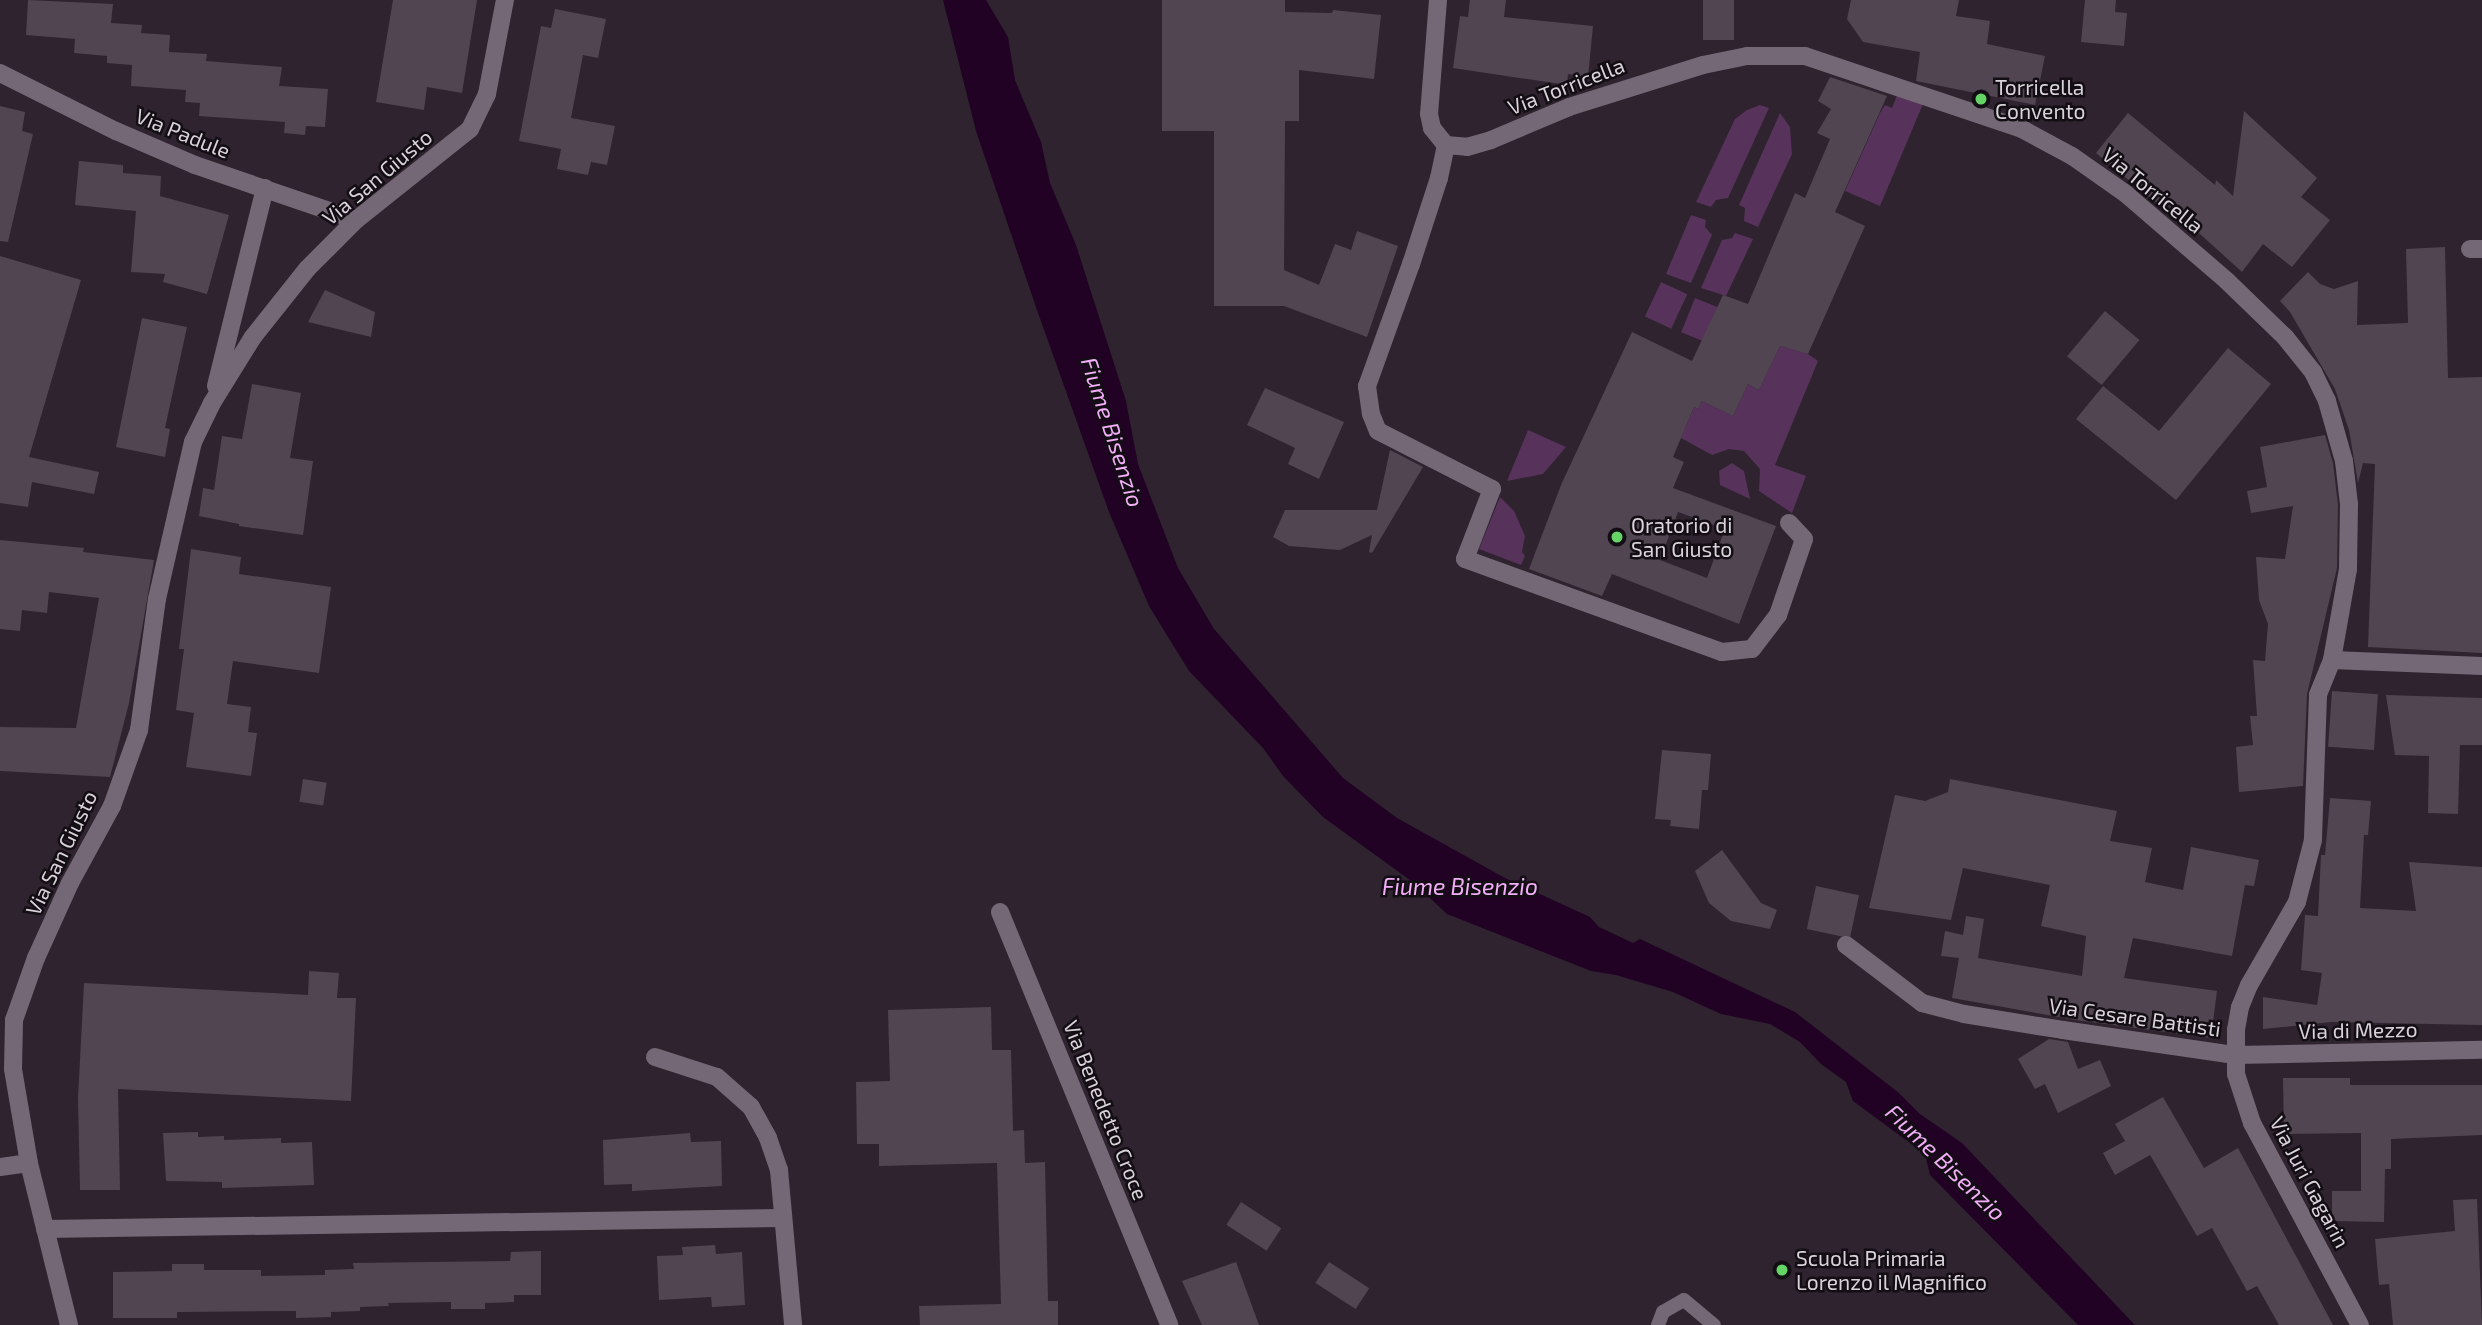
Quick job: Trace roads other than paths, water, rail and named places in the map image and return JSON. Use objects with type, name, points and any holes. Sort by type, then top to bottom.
[{"type":"street","name":"Via San Giusto","points":[[69,1325],[29,1163],[13,1069],[14,1020],[36,958],[71,883],[112,806],[139,730],[158,599],[178,518],[182,480],[192,442],[212,403],[261,327],[307,269],[356,220],[470,129],[487,94],[505,0]]},
{"type":"street","points":[[1438,0],[1429,114],[1432,128],[1446,145],[1439,178],[1411,264],[1367,386],[1371,414],[1378,431],[1492,489],[1465,559],[1722,652],[1752,649],[1777,615],[1804,539],[1789,523]]},
{"type":"street","name":"Via Torricella","points":[[1446,145],[1467,147],[1492,140],[1569,107],[1653,79],[1747,56],[1776,54],[1805,56],[1879,78],[2022,129],[2072,156],[2126,194],[2255,306],[2313,372],[2328,401],[2344,461],[2349,504],[2348,569],[2332,660]]},
{"type":"street","name":"Via Padule","points":[[0,73],[116,131],[195,164],[356,220]]},
{"type":"street","name":"Via San Giusto","points":[[212,403],[265,188]]},
{"type":"street","points":[[2332,660],[2482,666]]},
{"type":"street","name":"Via Cesare Battisti","points":[[1846,945],[1922,1003],[1964,1014],[2235,1055],[2240,1007],[2249,985],[2297,902],[2313,840],[2318,695],[2332,660]]},
{"type":"street","name":"Via Benedetto Croce","points":[[1000,912],[1169,1325]]},
{"type":"street","name":"Via di Mezzo","points":[[2235,1055],[2482,1050]]},
{"type":"street","name":"Via Juri Gagarin","points":[[2235,1055],[2241,1094],[2252,1123],[2360,1325]]},
{"type":"street","points":[[654,1057],[717,1077],[751,1107],[768,1138],[779,1170],[793,1325]]},
{"type":"street","points":[[0,1167],[29,1163]]},
{"type":"street","points":[[45,1229],[783,1217]]},
{"type":"lane","points":[[1658,1325],[1663,1312],[1684,1300],[1714,1325]]},
{"type":"water","name":"Fiume Bisenzio","points":[[943,0],[986,0],[1008,37],[1015,80],[1041,142],[1050,183],[1076,245],[1126,401],[1138,464],[1178,568],[1214,629],[1343,778],[1397,818],[1505,878],[1590,917],[1599,927],[1633,943],[1640,939],[1795,1012],[1899,1093],[1920,1114],[1962,1143],[2135,1325],[2078,1325],[1930,1175],[1925,1154],[1853,1101],[1846,1082],[1821,1064],[1800,1042],[1770,1024],[1721,1014],[1673,992],[1616,975],[1591,971],[1447,914],[1414,883],[1323,817],[1283,776],[1263,748],[1189,671],[1149,606],[1109,512],[976,131]]},
{"type":"place","name":"Torricella Convento","points":[[1981,99]]},
{"type":"place","name":"Oratorio di San Giusto","points":[[1617,537]]},
{"type":"place","name":"Scuola Primaria Lorenzo il Magnifico","points":[[1782,1270]]}]
